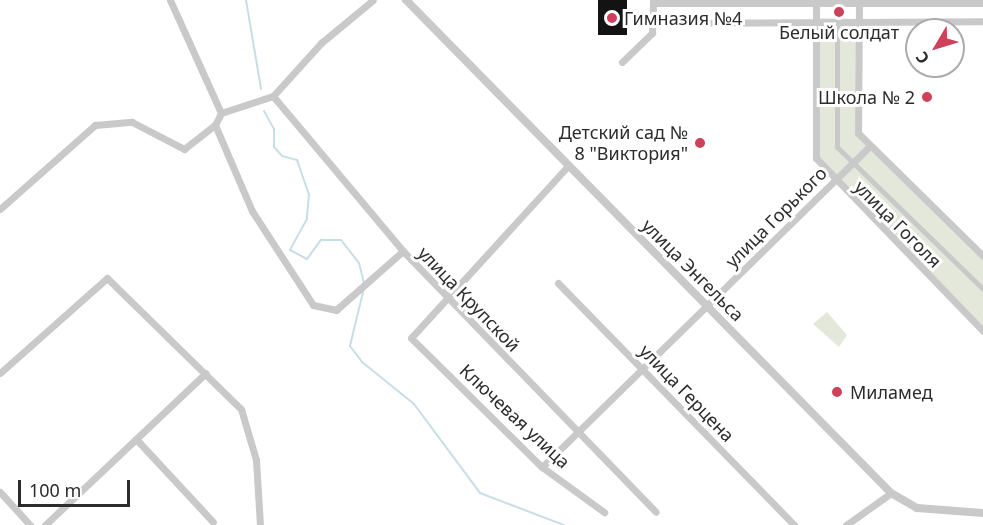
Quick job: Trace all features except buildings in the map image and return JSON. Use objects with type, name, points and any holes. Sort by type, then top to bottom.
[{"type":"street","points":[[170,0],[221,113]]},
{"type":"street","points":[[0,209],[95,125],[132,122],[184,149],[215,125],[221,113],[273,96],[321,43],[373,0]]},
{"type":"street","name":"улица Энгельса","points":[[406,0],[567,167],[891,493],[917,508],[983,513]]},
{"type":"street","name":"улица Гоголя","points":[[816,1],[816,158],[834,181],[983,331]]},
{"type":"street","points":[[837,1],[839,19],[836,138],[852,162],[983,289]]},
{"type":"street","name":"улица Гоголя","points":[[859,1],[858,134],[868,148],[983,256]]},
{"type":"street","points":[[622,62],[652,33],[653,2],[983,3]]},
{"type":"street","points":[[652,23],[816,18],[983,21]]},
{"type":"street","name":"улица Крупской","points":[[273,96],[403,251],[656,512]]},
{"type":"street","points":[[215,125],[252,211],[313,305],[336,310],[403,251]]},
{"type":"street","name":"улица Горького","points":[[542,467],[868,148]]},
{"type":"street","points":[[447,297],[567,167]]},
{"type":"street","points":[[0,373],[107,278],[241,409],[256,460],[260,525]]},
{"type":"street","name":"улица Герцена","points":[[558,283],[794,525]]},
{"type":"street","name":"Ключевая улица","points":[[447,297],[411,338],[542,467],[604,512]]},
{"type":"street","points":[[45,525],[206,373]]},
{"type":"street","points":[[136,439],[213,522]]},
{"type":"street","points":[[0,492],[30,525]]},
{"type":"street","points":[[846,525],[891,493]]},
{"type":"shaded area","points":[[815,18],[859,19],[858,134],[983,256],[983,331],[816,158]]},
{"type":"shaded area","points":[[827,312],[847,335],[839,347],[813,324]]},
{"type":"waterway","points":[[246,0],[261,89]]},
{"type":"waterway","points":[[264,111],[274,129],[274,147],[282,156],[297,160],[309,194],[307,219],[290,250],[307,259],[321,240],[341,240],[359,263],[364,283]]},
{"type":"waterway","points":[[364,288],[350,346],[362,362],[414,404],[480,493],[564,525]]},
{"type":"place","name":"Белый солдат","points":[[839,12]]},
{"type":"place","name":"Гимназия №4","points":[[612,18]]},
{"type":"place","name":"Школа № 2","points":[[927,97]]},
{"type":"place","name":"Детский сад № 8 \"Виктория\"","points":[[700,143]]},
{"type":"place","name":"Миламед","points":[[837,392]]}]
